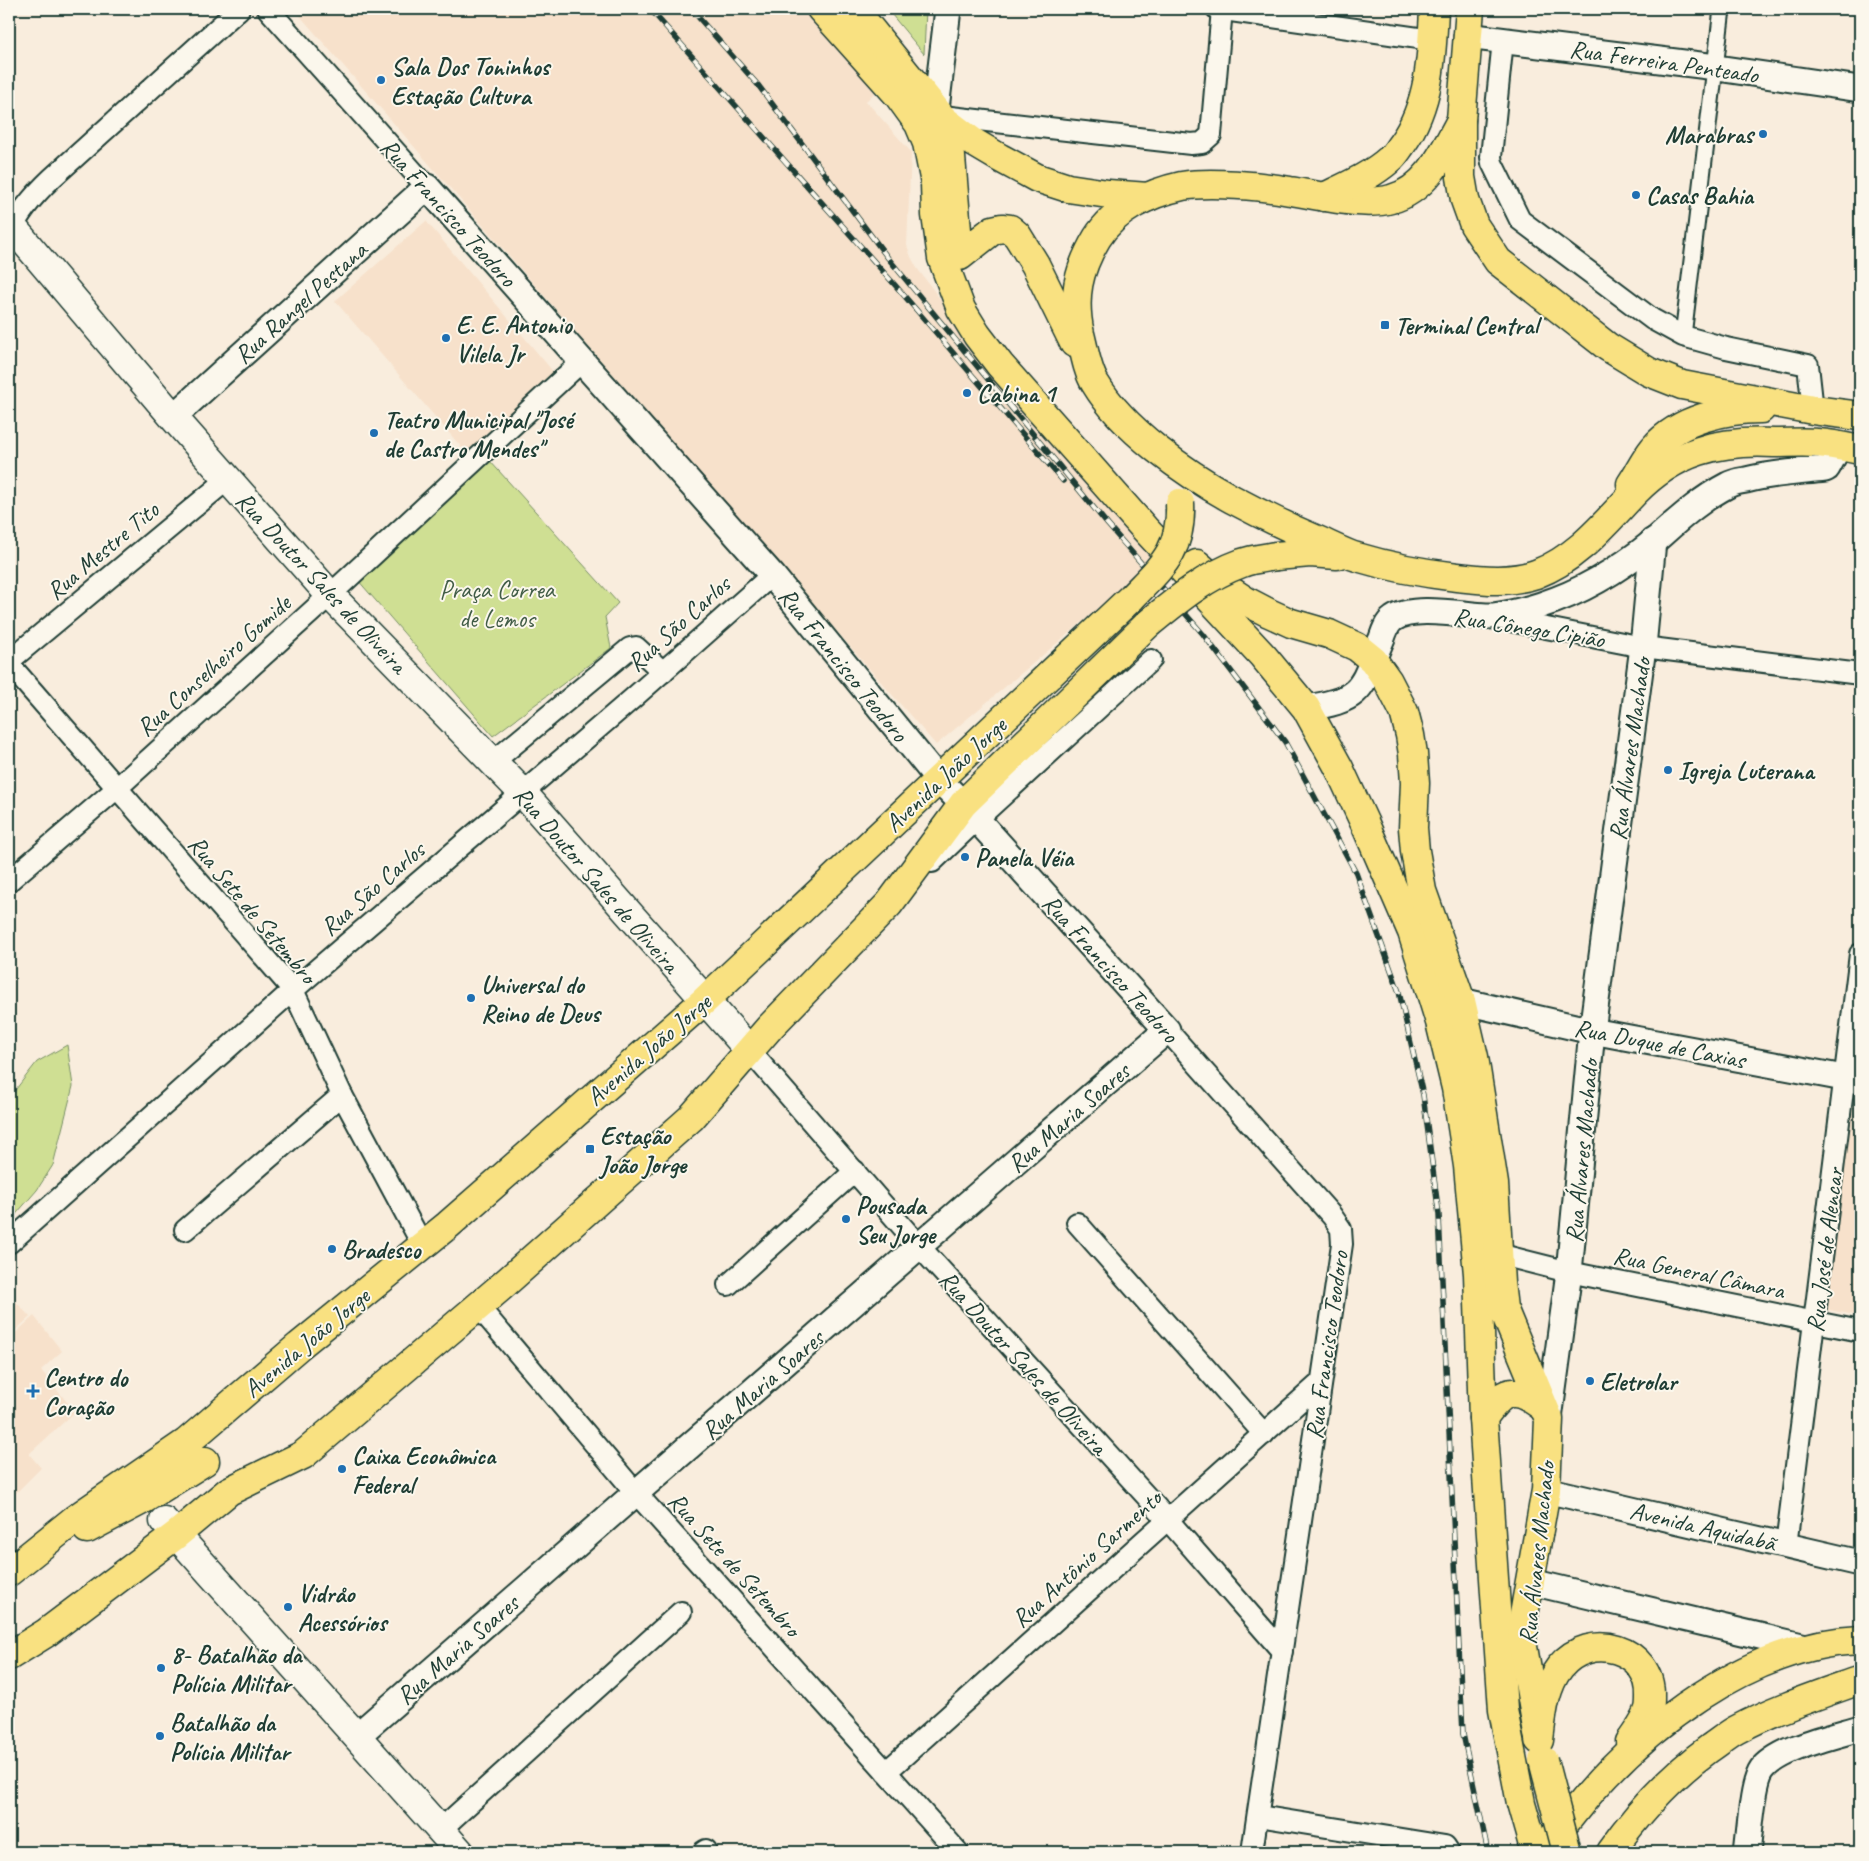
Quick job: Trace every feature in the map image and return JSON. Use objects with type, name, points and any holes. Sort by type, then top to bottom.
[{"type":"main road","points":[[821,9],[907,106],[919,124],[927,143],[935,183],[936,215],[942,258],[961,309],[977,334],[1026,394],[1145,529],[1263,656],[1306,708],[1339,768],[1412,932],[1440,1022],[1456,1088],[1468,1166],[1478,1274],[1490,1549],[1503,1710],[1521,1803],[1535,1852]]},
{"type":"main road","points":[[854,9],[941,115],[973,142],[1037,178],[1068,188],[1148,197]]},
{"type":"main road","points":[[1324,197],[1373,173],[1392,158],[1411,132],[1422,104],[1429,75],[1434,9]]},
{"type":"main road","points":[[1470,9],[1461,120],[1461,176],[1465,200],[1474,225],[1498,261],[1608,348],[1650,372],[1682,385],[1813,410],[1860,416]]},
{"type":"main road","points":[[941,115],[950,145],[960,256],[974,294],[989,319],[1012,350],[1198,566],[1220,584],[1246,601],[1291,624],[1329,634],[1358,647],[1373,660],[1388,681],[1404,712],[1413,754],[1413,828],[1421,883],[1461,1001],[1474,1057],[1484,1114],[1494,1184],[1503,1308],[1546,1413]]},
{"type":"main road","points":[[1093,380],[1080,331],[1077,311],[1077,286],[1085,258],[1102,231],[1123,210],[1148,197],[1180,186],[1199,184],[1287,190],[1324,197],[1362,201],[1390,200],[1409,191],[1429,174],[1442,157],[1461,120]]},
{"type":"main road","name":"Rua Doutor Sales de Oliveira","points":[[10,228],[330,595],[522,792],[723,1023],[750,1051]]},
{"type":"main road","points":[[960,256],[987,234],[1002,228],[1010,230],[1017,235],[1035,264],[1093,380],[1116,411],[1161,454],[1220,492],[1259,513],[1354,556],[1416,572],[1482,580],[1515,580],[1537,574],[1580,549],[1654,473],[1672,462],[1712,446],[1754,441],[1818,443],[1850,448]]},
{"type":"main road","points":[[1606,523],[1654,448],[1673,432],[1715,414],[1748,409],[1813,410]]},
{"type":"main road","name":"Avenida João Jorge","points":[[9,1572],[75,1519],[187,1442],[299,1346],[712,1009],[939,780],[1161,567],[1170,554],[1179,534],[1181,521],[1180,503],[1174,481],[1161,454]]},
{"type":"main road","name":"Avenida João Jorge","points":[[9,1656],[46,1633],[170,1528],[230,1491],[303,1455],[478,1306],[691,1118],[770,1027],[889,904],[969,812],[1148,624],[1181,597],[1211,577],[1243,562],[1276,556],[1310,554],[1354,556]]},
{"type":"main road","name":"Avenida João Jorge","points":[[712,1009],[748,1026],[770,1027]]},
{"type":"main road","points":[[1483,1418],[1493,1405],[1507,1394],[1523,1394],[1546,1413]]},
{"type":"main road","points":[[303,1455],[332,1407]]},
{"type":"main road","name":"Rua Álvares Machado","points":[[1546,1413],[1546,1490],[1524,1615],[1522,1641],[1541,1750],[1567,1852]]},
{"type":"main road","points":[[31,1553],[81,1532],[186,1474],[205,1461]]},
{"type":"main road","points":[[170,1528],[460,1852]]},
{"type":"main road","points":[[1544,1852],[1548,1844],[1589,1792],[1618,1760],[1680,1709],[1745,1671],[1806,1647],[1856,1639]]},
{"type":"main road","points":[[1541,1750],[1542,1712],[1547,1691],[1559,1668],[1573,1654],[1586,1649],[1592,1647],[1613,1648],[1631,1657],[1644,1672],[1650,1688],[1649,1708],[1638,1730],[1618,1760]]},
{"type":"main road","points":[[1610,1852],[1655,1796],[1686,1766],[1734,1731],[1774,1712],[1860,1680]]},
{"type":"street","points":[[10,228],[32,199],[52,178],[239,9]]},
{"type":"street","name":"Rua Francisco Teodoro","points":[[268,9],[772,575],[939,780],[1167,1030],[1332,1216],[1340,1229],[1342,1244],[1252,1852]]},
{"type":"street","points":[[948,9],[941,115],[1191,144],[1202,143],[1211,135],[1222,9]]},
{"type":"street","points":[[1217,9],[1432,40]]},
{"type":"street","points":[[1683,336],[1722,9]]},
{"type":"street","name":"Rua Ferreira Penteado","points":[[1467,36],[1716,67],[1860,89]]},
{"type":"street","points":[[1503,40],[1491,157],[1492,163],[1520,220],[1652,319],[1683,336],[1726,348],[1808,365],[1813,410]]},
{"type":"street","name":"Rua Rangel Pestana","points":[[173,417],[427,187]]},
{"type":"street","name":"Rua Conselheiro Gomide","points":[[9,881],[116,788],[330,595],[582,361]]},
{"type":"street","points":[[1488,616],[1540,605],[1601,578],[1653,542],[1694,506],[1730,484],[1779,473],[1824,469],[1850,448]]},
{"type":"street","name":"Rua Mestre Tito","points":[[9,663],[228,479]]},
{"type":"street","name":"Rua Álvares Machado","points":[[1546,1413],[1569,1272],[1592,1031],[1643,647],[1653,542]]},
{"type":"street","name":"Rua São Carlos","points":[[9,1243],[293,990],[663,672],[772,575]]},
{"type":"street","name":"Rua Cônego Cipião","points":[[1306,708],[1343,700],[1353,694],[1363,684],[1392,619],[1404,614],[1427,612],[1488,616],[1643,647],[1860,674]]},
{"type":"street","points":[[493,762],[630,648],[636,647],[663,672]]},
{"type":"street","name":"Avenida João Jorge","points":[[969,812],[1150,660]]},
{"type":"street","name":"Rua Sete de Setembro","points":[[9,663],[293,990],[342,1094],[423,1246]]},
{"type":"street","name":"Rua José de Alencar","points":[[1786,1546],[1815,1322],[1852,1080],[1860,954]]},
{"type":"street","name":"Rua Duque de Caxias","points":[[1461,1001],[1592,1031],[1852,1080]]},
{"type":"street","name":"Rua Maria Soares","points":[[357,1736],[1167,1030]]},
{"type":"street","name":"Rua Doutor Sales de Oliveira","points":[[750,1051],[920,1247],[1168,1520],[1282,1651]]},
{"type":"street","points":[[185,1230],[342,1094]]},
{"type":"street","points":[[728,1285],[855,1171]]},
{"type":"street","points":[[1077,1223],[1264,1434]]},
{"type":"street","name":"Rua General Câmara","points":[[1498,1254],[1569,1272],[1860,1331]]},
{"type":"street","name":"Rua Sete de Setembro","points":[[478,1306],[636,1493],[958,1852]]},
{"type":"street","name":"Rua Antônio Sarmento","points":[[886,1772],[1320,1383]]},
{"type":"street","name":"Avenida Aquidabã","points":[[1546,1490],[1860,1563]]},
{"type":"street","points":[[1531,1582],[1806,1647]]},
{"type":"street","points":[[440,1830],[681,1612]]},
{"type":"street","points":[[1747,1852],[1756,1785],[1762,1770],[1777,1757],[1807,1744],[1860,1728]]},
{"type":"street","points":[[1258,1816],[1445,1846],[1449,1852]]},
{"type":"shaded area","points":[[294,9],[812,9],[881,87],[866,101],[911,152],[907,245],[917,268],[969,338],[1157,559],[936,745]]},
{"type":"shaded area","name":"E. E. Antonio Vilela Jr","points":[[426,221],[556,375],[469,456],[335,301]]},
{"type":"shaded area","points":[[1850,1083],[1860,1085],[1860,1316],[1819,1308]]},
{"type":"shaded area","points":[[9,1294],[30,1317],[9,1336]]},
{"type":"shaded area","name":"Centro do Coração","points":[[34,1316],[62,1351],[41,1370],[75,1412],[29,1454],[41,1468],[9,1500],[9,1339]]},
{"type":"green space","points":[[887,9],[926,9],[924,54]]},
{"type":"green space","name":"Praça Correa de Lemos","points":[[489,460],[618,603],[605,617],[611,648],[493,736],[357,579]]},
{"type":"green space","points":[[67,1045],[73,1086],[53,1165],[37,1190],[9,1225],[9,1098],[37,1062]]},
{"type":"railway","points":[[650,9],[895,285],[1063,481]]},
{"type":"railway","points":[[691,9],[758,85],[888,258],[1108,525],[1203,634],[1285,742],[1356,873],[1399,992],[1423,1095],[1439,1215],[1463,1734],[1488,1852]]},
{"type":"place","name":"Sala Dos Toninhos Estação Cultura","points":[[381,80]]},
{"type":"place","name":"Marabras","points":[[1763,134]]},
{"type":"place","name":"Casas Bahia","points":[[1636,195]]},
{"type":"place","name":"Terminal Central","points":[[1385,325]]},
{"type":"place","name":"E. E. Antonio Vilela Jr","points":[[446,338]]},
{"type":"place","name":"Cabina 1","points":[[967,393]]},
{"type":"place","name":"Teatro Municipal \"José de Castro Mendes\"","points":[[374,433]]},
{"type":"place","name":"Igreja Luterana","points":[[1668,770]]},
{"type":"place","name":"Panela Véia","points":[[965,857]]},
{"type":"place","name":"Universal do Reino de Deus","points":[[471,998]]},
{"type":"place","name":"Estação João Jorge","points":[[590,1149]]},
{"type":"place","name":"Pousada Seu Jorge","points":[[846,1219]]},
{"type":"place","name":"Bradesco","points":[[332,1249]]},
{"type":"place","name":"Eletrolar","points":[[1590,1381]]},
{"type":"place","name":"Centro do Coração","points":[[33,1391]]},
{"type":"place","name":"Caixa Econômica Federal","points":[[342,1469]]},
{"type":"place","name":"Vidråo Acessórios","points":[[288,1607]]},
{"type":"place","name":"8- Batalhão da Polícia Militar","points":[[161,1668]]},
{"type":"place","name":"Batalhão da Polícia Militar","points":[[160,1736]]}]
